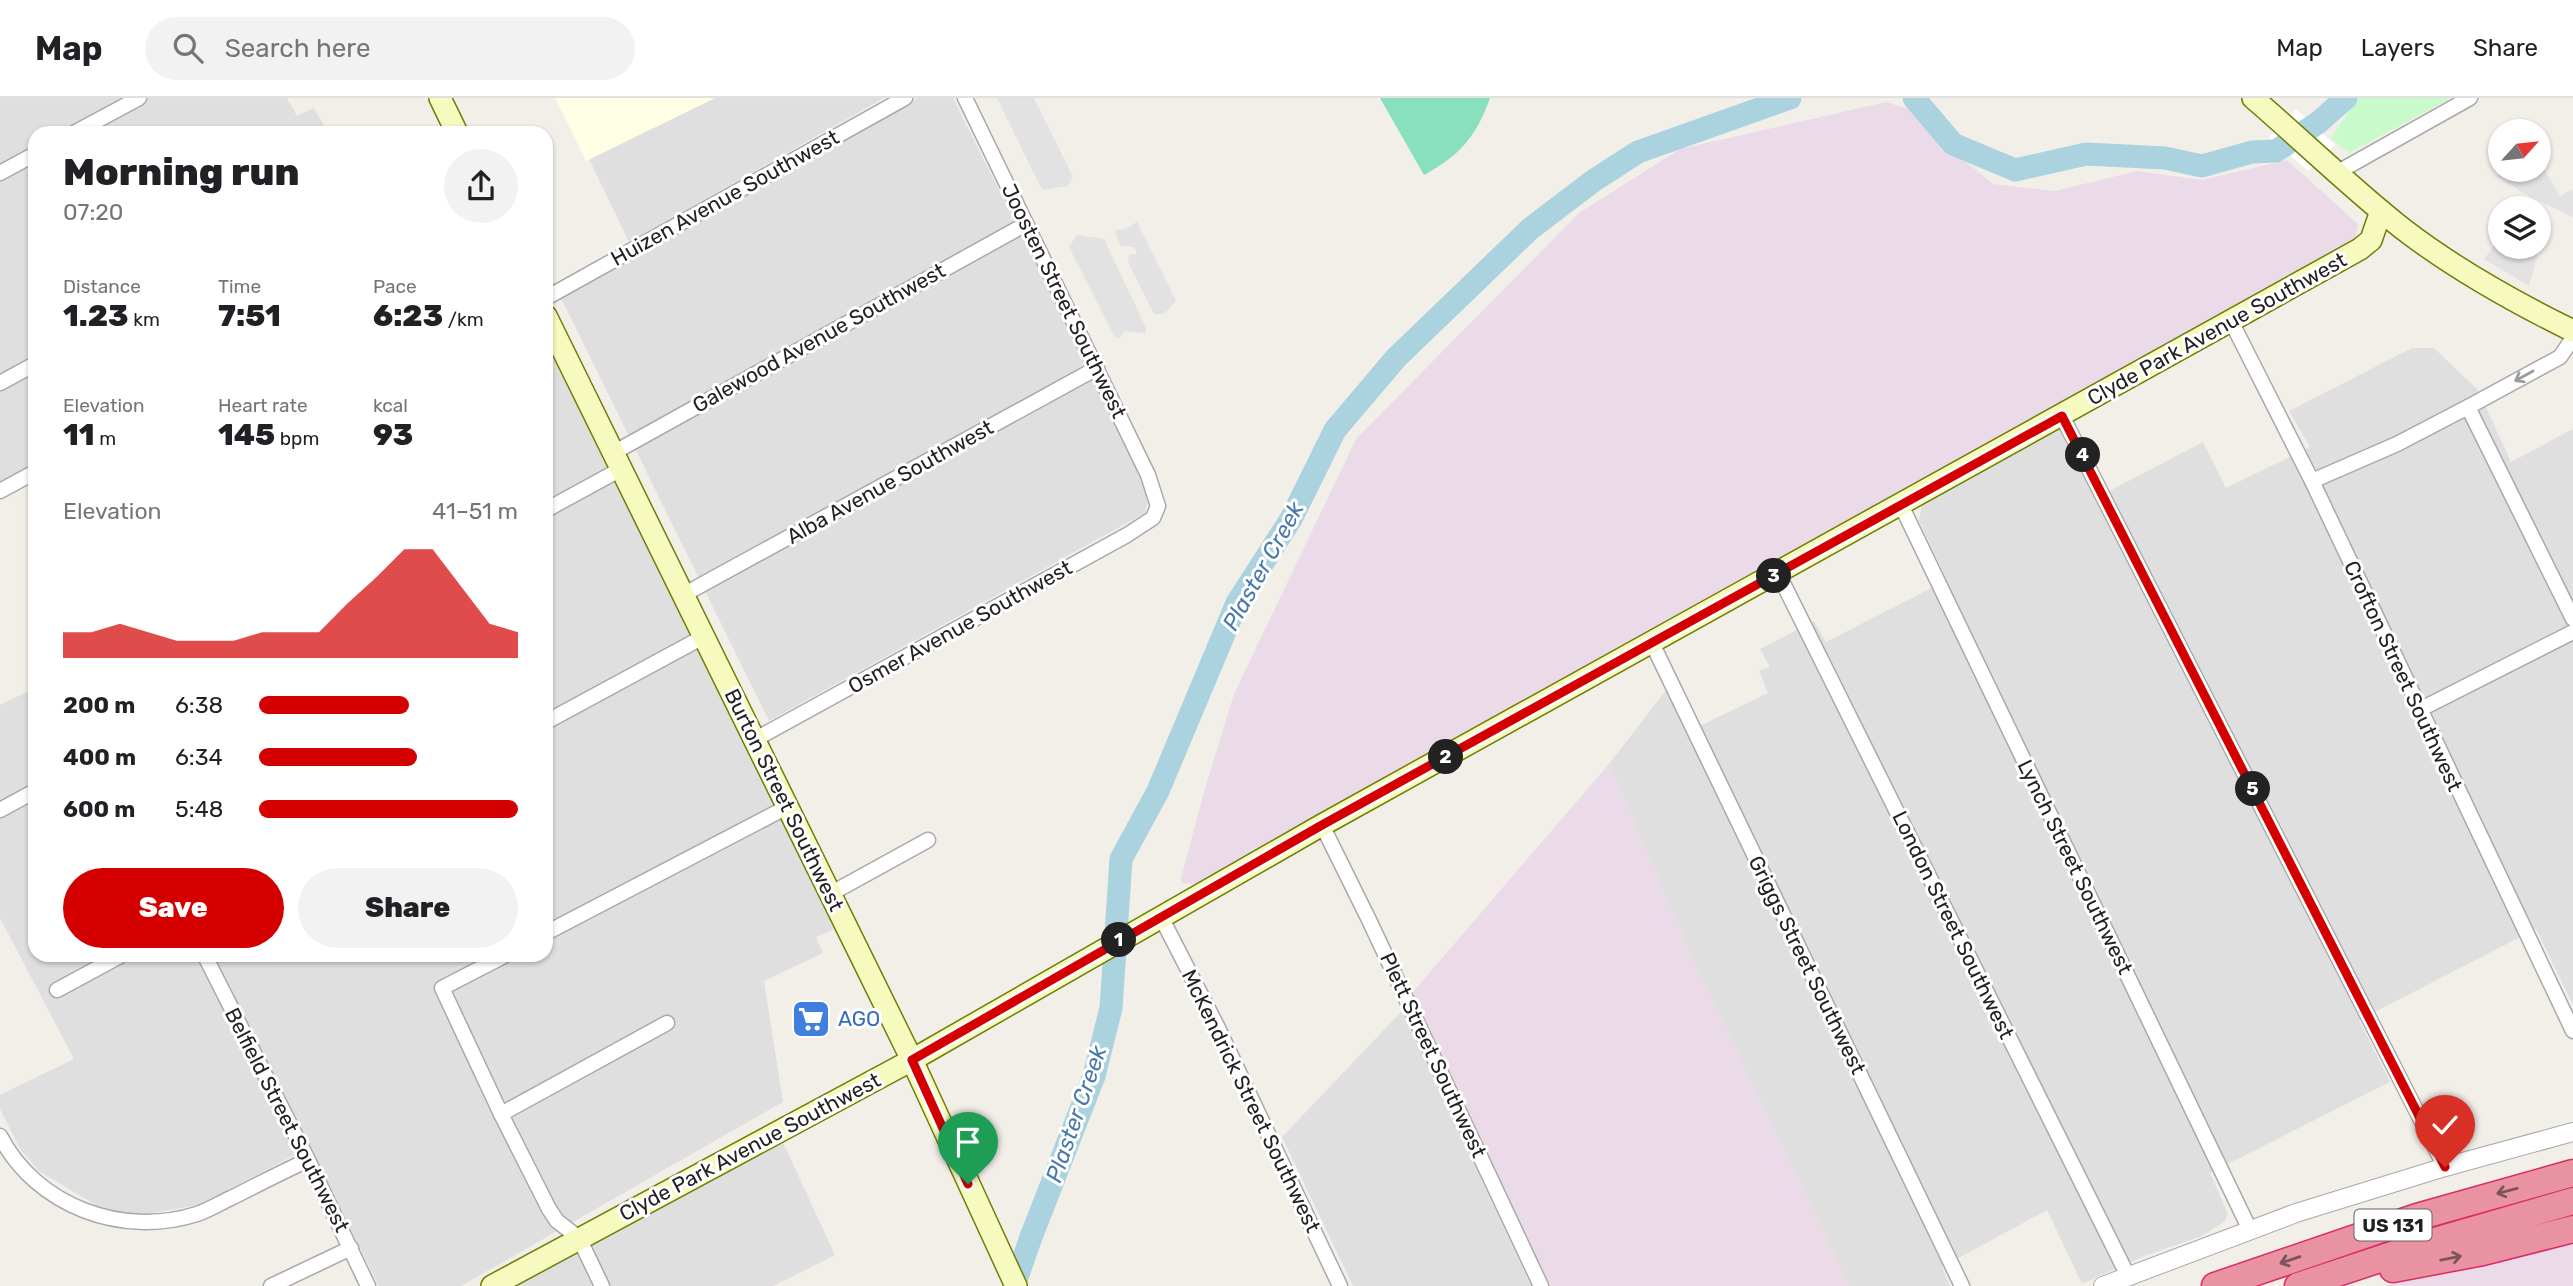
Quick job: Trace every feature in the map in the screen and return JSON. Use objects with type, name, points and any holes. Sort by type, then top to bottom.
[{"type":"highway","name":"US 131","points":[[2215,1286],[2417,1217],[2573,1173]]},
{"type":"highway","name":"US 131","points":[[2298,1286],[2428,1243],[2573,1201]]},
{"type":"highway","points":[[2312,1286],[2483,1252],[2573,1229]]},
{"type":"main road","points":[[440,98],[454,126]]},
{"type":"main road","points":[[2253,98],[2381,211],[2432,250],[2474,277],[2573,331]]},
{"type":"main road","name":"Clyde Park Avenue Southwest","points":[[492,1286],[912,1060],[1322,825],[2360,249],[2371,240],[2381,211]]},
{"type":"main road","name":"Burton Street Southwest","points":[[553,330],[912,1060],[1011,1277]]},
{"type":"street","points":[[87,126],[138,98]]},
{"type":"street","name":"Huizen Avenue Southwest","points":[[553,294],[905,98]]},
{"type":"street","name":"Joosten Street Southwest","points":[[965,98],[1148,475],[1158,506]]},
{"type":"street","points":[[2338,172],[2470,98]]},
{"type":"street","points":[[0,173],[28,158]]},
{"type":"street","name":"Galewood Avenue Southwest","points":[[553,505],[617,461],[1026,224]]},
{"type":"street","name":"Crofton Street Southwest","points":[[2231,321],[2312,481],[2573,1031]]},
{"type":"street","points":[[2312,481],[2396,444],[2560,357],[2573,338]]},
{"type":"street","points":[[0,383],[28,368]]},
{"type":"street","name":"Alba Avenue Southwest","points":[[683,595],[1097,368]]},
{"type":"street","points":[[2468,407],[2573,619]]},
{"type":"street","points":[[2062,416],[2445,1167]]},
{"type":"street","points":[[0,491],[28,476]]},
{"type":"street","name":"Lynch Street Southwest","points":[[1900,505],[2250,1230]]},
{"type":"street","name":"Osmer Avenue Southwest","points":[[754,740],[1127,534],[1153,518],[1158,506]]},
{"type":"street","name":"London Street Southwest","points":[[1778,573],[2128,1276]]},
{"type":"street","points":[[2419,710],[2573,632]]},
{"type":"street","points":[[553,718],[703,637]]},
{"type":"street","name":"Griggs Street Southwest","points":[[1652,643],[1962,1286]]},
{"type":"street","points":[[0,810],[28,795]]},
{"type":"street","points":[[553,929],[787,807]]},
{"type":"street","name":"Plett Street Southwest","points":[[1322,825],[1541,1286]]},
{"type":"street","points":[[830,894],[928,840]]},
{"type":"street","name":"McKendrick Street Southwest","points":[[1154,921],[1217,1026],[1340,1286]]},
{"type":"street","points":[[57,990],[109,962]]},
{"type":"street","name":"Belfield Street Southwest","points":[[208,962],[368,1286]]},
{"type":"street","points":[[492,962],[442,988],[549,1209],[557,1221],[579,1238],[602,1286]]},
{"type":"street","points":[[501,1114],[667,1023]]},
{"type":"street","points":[[2103,1286],[2250,1230],[2445,1167],[2573,1132]]},
{"type":"street","points":[[0,1136],[18,1164],[45,1191],[105,1218],[132,1221],[171,1219],[198,1214],[308,1160]]},
{"type":"street","points":[[271,1286],[351,1248]]},
{"type":"shaded area","points":[[0,98],[287,98],[297,116],[314,108],[324,126],[28,126],[28,467],[0,482]]},
{"type":"shaded area","points":[[555,98],[715,98],[586,161]]},
{"type":"shaded area","points":[[715,98],[884,98],[629,242],[589,159]]},
{"type":"shaded area","points":[[918,98],[953,98],[1150,492],[1145,513],[769,721],[561,298]]},
{"type":"shaded area","points":[[997,98],[1034,98],[1073,177],[1068,186],[1042,190]]},
{"type":"shaded area","points":[[1886,102],[1908,109],[1924,127],[1993,184],[2055,191],[2137,171],[2202,180],[2287,160],[2358,224],[2355,239],[1195,884],[1182,883],[1181,878],[1206,785],[1234,694],[1356,439],[1579,213],[1680,149]]},
{"type":"shaded area","points":[[2506,182],[2552,182],[2560,196],[2573,189],[2573,217],[2551,206],[2551,196],[2527,195]]},
{"type":"shaded area","points":[[1137,222],[1176,301],[1164,314],[1154,314],[1128,262],[1129,255],[1137,254],[1134,247],[1121,246],[1115,233],[1116,230],[1125,229]]},
{"type":"shaded area","points":[[1077,235],[1104,239],[1146,333],[1125,331],[1118,339],[1114,336],[1069,247]]},
{"type":"shaded area","points":[[2488,254],[2488,259],[2536,259],[2529,286],[2484,259]]},
{"type":"shaded area","points":[[2412,348],[2434,348],[2478,390],[2511,462],[2573,429],[2573,1005],[2536,929],[2359,1020],[2390,1082],[2210,1173],[2228,1214],[2224,1222],[2202,1236],[2144,1256],[2082,1284],[2047,1210],[1942,1267],[1950,1286],[1849,1286],[1691,956],[1609,764],[1667,689],[1687,732],[1768,693],[1759,671],[1770,667],[1760,649],[1814,621],[1826,642],[1947,580],[1919,521],[1922,504],[2059,428],[2096,498],[2203,442],[2226,488],[2310,447],[2289,411]]},
{"type":"shaded area","points":[[553,356],[834,929],[816,937],[823,953],[764,981],[783,1102],[461,1286],[379,1286],[310,1147],[199,1205],[147,1214],[104,1210],[39,1171],[20,1149],[0,1109],[0,1095],[74,1059],[0,918],[0,705],[28,691],[28,962],[553,962]]},
{"type":"shaded area","points":[[1609,764],[1691,956],[1849,1286],[1549,1286],[1412,993]]},
{"type":"shaded area","points":[[1402,1011],[1531,1286],[1353,1286],[1282,1137]]},
{"type":"shaded area","points":[[781,1138],[835,1255],[773,1286],[508,1286]]},
{"type":"shaded area","points":[[2573,1243],[2573,1286],[2383,1286],[2498,1263]]},
{"type":"green space","points":[[1380,98],[1490,98],[1479,124],[1465,144],[1448,160],[1424,175]]},
{"type":"green space","points":[[2358,98],[2451,98],[2349,153],[2331,138]]},
{"type":"pier","points":[[2296,109],[2335,145],[2308,171],[2269,137]]},
{"type":"waterway","name":"Plaster Creek","points":[[1014,1286],[1094,1076],[1111,1008],[1121,859],[1158,791],[1237,603],[1291,519],[1335,430],[1396,358],[1530,229],[1593,181],[1638,152],[1790,98]]},
{"type":"waterway","name":"Plaster Creek","points":[[1914,98],[1953,144],[2015,170],[2086,154],[2165,158],[2202,166],[2252,152],[2276,151],[2319,122],[2346,98]]},
{"type":"place","name":"AGO","points":[[811,1019]]},
{"type":"route","points":[[968,1184],[912,1060],[1322,825],[2062,416],[2445,1167]]}]
